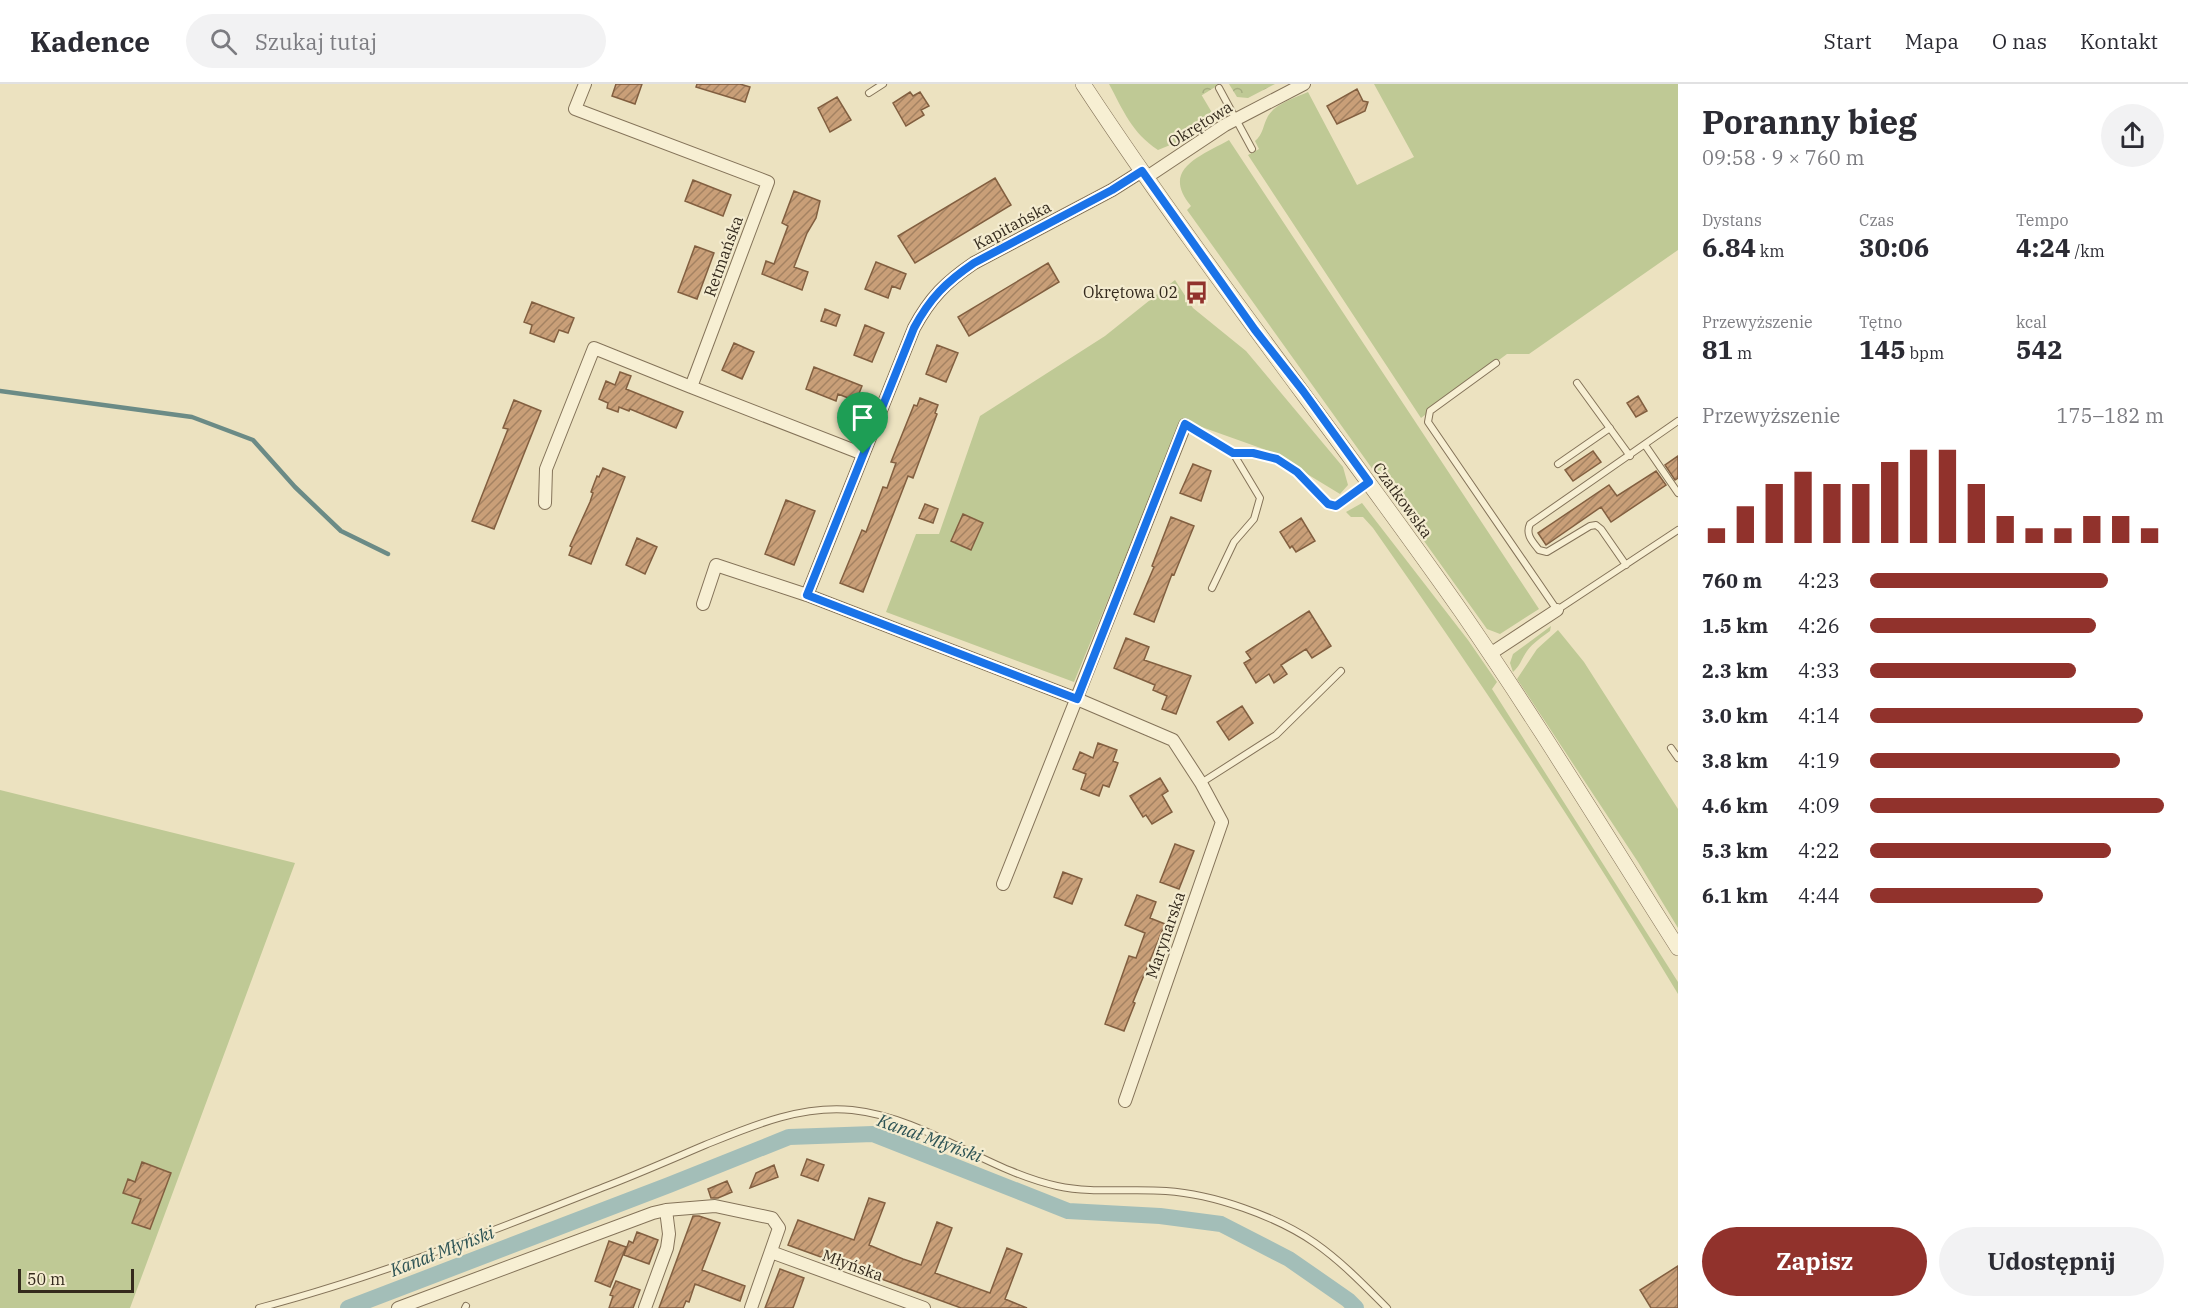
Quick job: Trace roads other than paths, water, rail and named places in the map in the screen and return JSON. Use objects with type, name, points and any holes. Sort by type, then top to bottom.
[{"type":"street","name":"Retmańska","points":[[585,84],[575,109],[768,182],[692,387]]},
{"type":"street","name":"Czatkowska","points":[[1083,84],[1255,330],[1303,391],[1491,654],[1678,948]]},
{"type":"street","name":"Okrętowa","points":[[1144,174],[1236,119],[1304,84]]},
{"type":"street","name":"Kapitańska","points":[[807,595],[914,328],[939,290],[974,263],[1144,174]]},
{"type":"street","points":[[545,502],[546,469],[594,348],[863,454]]},
{"type":"street","points":[[1003,884],[1185,424]]},
{"type":"street","points":[[703,604],[716,565],[807,595],[1077,699]]},
{"type":"street","points":[[1491,654],[1557,610]]},
{"type":"street","name":"Marynarska","points":[[1077,699],[1173,740],[1201,783],[1222,822],[1125,1101]]},
{"type":"street","points":[[398,1308],[653,1213],[715,1206],[772,1218],[779,1227],[752,1308]]},
{"type":"street","points":[[645,1308],[667,1248],[669,1234],[666,1210]]},
{"type":"street","name":"Młyńska","points":[[771,1252],[924,1308]]},
{"type":"lane","points":[[869,93],[883,84]]},
{"type":"lane","points":[[1219,88],[1252,149]]},
{"type":"lane","points":[[1496,363],[1430,411],[1428,422],[1557,610],[1678,531]]},
{"type":"lane","points":[[1577,383],[1630,456]]},
{"type":"lane","points":[[1626,565],[1602,529],[1596,525],[1590,525],[1547,552],[1539,550],[1528,535],[1530,524],[1678,421]]},
{"type":"lane","points":[[1185,424],[1233,453],[1260,498],[1254,519],[1234,542],[1212,588]]},
{"type":"lane","points":[[1558,464],[1610,428]]},
{"type":"lane","points":[[1645,445],[1678,493]]},
{"type":"lane","points":[[1233,453],[1253,453],[1277,459],[1297,472],[1328,504],[1336,506],[1369,482]]},
{"type":"lane","points":[[1201,783],[1276,735],[1341,671]]},
{"type":"lane","points":[[1671,748],[1678,758]]},
{"type":"lane","points":[[259,1308],[318,1293],[419,1258],[761,1124],[800,1113],[852,1110],[901,1121],[1002,1168],[1057,1186],[1112,1191],[1169,1191],[1199,1196],[1255,1213],[1280,1223],[1313,1241],[1361,1281],[1387,1308]]},
{"type":"waterway","points":[[0,391],[192,417],[253,440],[295,487],[341,531],[388,554]]},
{"type":"waterway","name":"Kanał Młyński","points":[[348,1308],[789,1137],[873,1134],[1068,1211],[1160,1216],[1221,1224],[1289,1259],[1356,1308]]},
{"type":"place","name":"Okrętowa 02","points":[[1196,292]]}]
